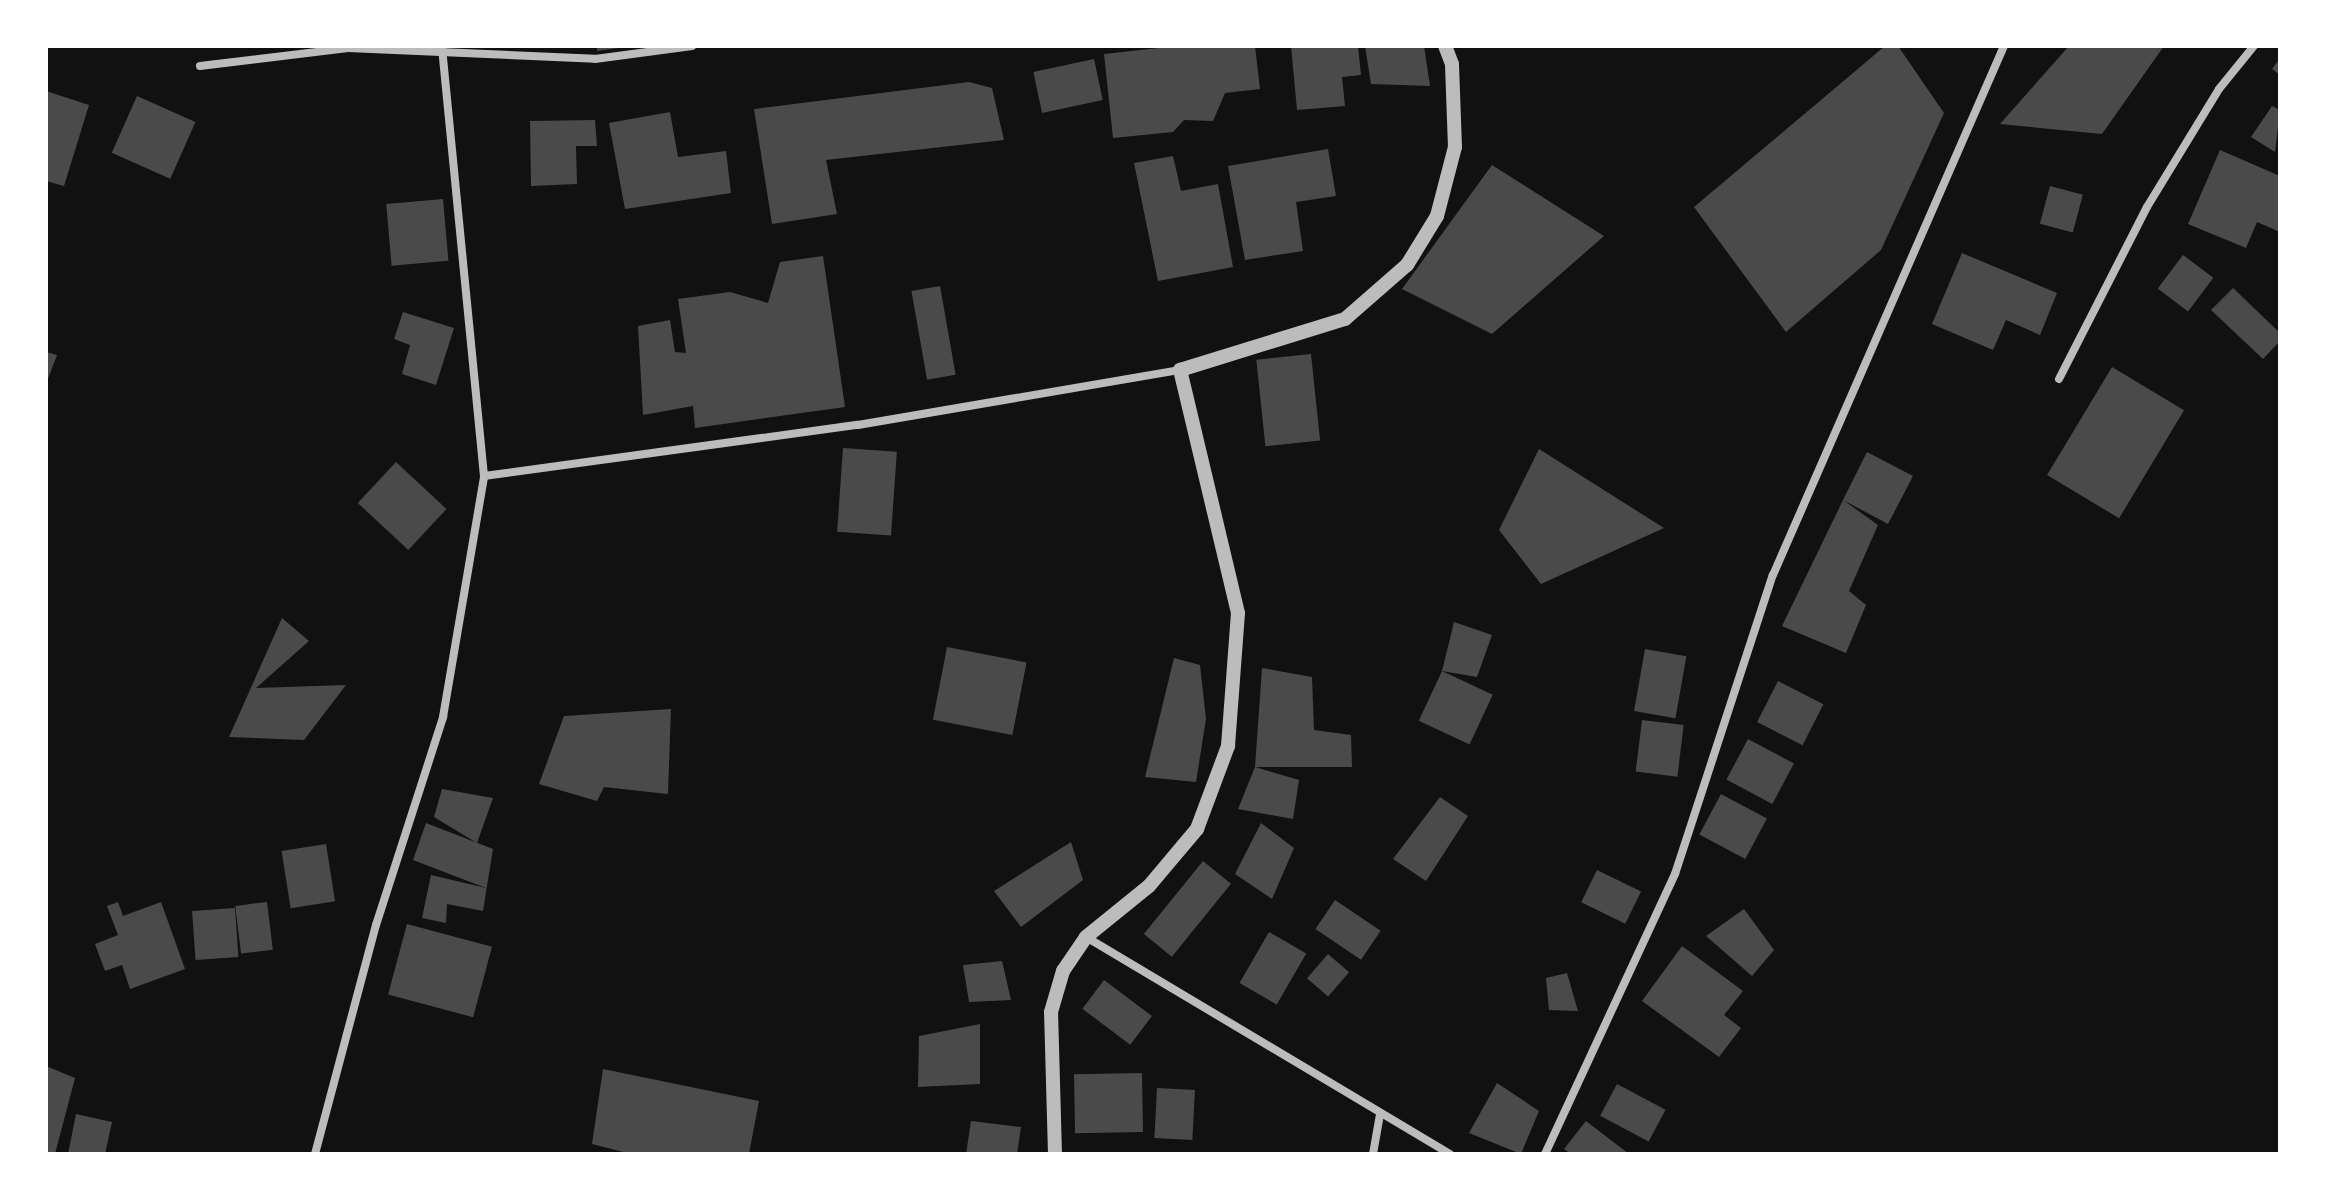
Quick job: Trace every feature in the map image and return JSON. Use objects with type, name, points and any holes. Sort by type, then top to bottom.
[{"type":"street","points":[[200,66],[348,48],[443,49],[595,59],[692,46]]},
{"type":"street","points":[[484,476],[858,425],[1180,370],[1345,319],[1407,265],[1437,216],[1455,147],[1452,64],[1445,46]]},
{"type":"street","points":[[1545,1154],[1675,874],[1773,575],[2004,46]]},
{"type":"street","points":[[2059,379],[2147,207],[2219,89],[2254,46]]},
{"type":"street","points":[[315,1154],[376,925],[443,717],[484,476],[443,49]]},
{"type":"street","points":[[1055,1154],[1051,1012],[1063,971],[1086,937],[1149,886],[1197,829],[1228,746],[1238,613],[1180,370]]},
{"type":"street","points":[[1086,937],[1380,1116],[1450,1154]]},
{"type":"street","points":[[1373,1154],[1380,1116]]},
{"type":"building","points":[[597,46],[619,46],[619,48],[597,51]]},
{"type":"building","points":[[1177,46],[1255,46],[1260,89],[1225,93],[1213,121],[1184,120],[1173,132],[1113,138],[1104,54]]},
{"type":"building","points":[[1291,46],[1358,46],[1361,75],[1342,77],[1345,106],[1297,110]]},
{"type":"building","points":[[1365,46],[1424,46],[1430,86],[1371,84]]},
{"type":"building","points":[[1885,46],[1898,46],[1944,113],[1881,250],[1786,332],[1694,207]]},
{"type":"building","points":[[2069,46],[2164,46],[2102,134],[2000,124]]},
{"type":"building","points":[[2280,58],[2280,75],[2272,69]]},
{"type":"building","points":[[1094,59],[1103,100],[1042,113],[1033,72]]},
{"type":"building","points":[[969,82],[992,88],[1004,140],[826,160],[837,214],[772,224],[754,109]]},
{"type":"building","points":[[46,91],[89,105],[64,186],[46,181]]},
{"type":"building","points":[[137,96],[195,122],[170,179],[112,153]]},
{"type":"building","points":[[2272,106],[2280,110],[2275,152],[2251,137]]},
{"type":"building","points":[[670,112],[678,157],[726,151],[731,193],[625,209],[609,123]]},
{"type":"building","points":[[595,120],[597,146],[576,146],[577,184],[531,186],[530,121]]},
{"type":"building","points":[[1328,149],[1336,196],[1296,202],[1303,251],[1245,260],[1228,166]]},
{"type":"building","points":[[2220,150],[2280,176],[2280,232],[2257,222],[2246,248],[2188,224]]},
{"type":"building","points":[[1173,156],[1181,191],[1218,184],[1233,267],[1158,281],[1134,163]]},
{"type":"building","points":[[1492,165],[1604,236],[1492,334],[1402,289]]},
{"type":"building","points":[[2050,186],[2083,195],[2073,232],[2040,224]]},
{"type":"building","points":[[443,199],[448,261],[392,266],[386,204]]},
{"type":"building","points":[[1962,253],[2057,293],[2040,335],[2006,320],[1993,350],[1932,324]]},
{"type":"building","points":[[2183,255],[2213,278],[2188,311],[2158,289]]},
{"type":"building","points":[[823,256],[845,407],[695,428],[693,406],[643,415],[638,326],[670,320],[675,352],[686,353],[678,299],[730,292],[768,303],[780,262]]},
{"type":"building","points":[[940,286],[956,375],[927,380],[911,291]]},
{"type":"building","points":[[2233,288],[2280,333],[2280,341],[2263,359],[2211,310]]},
{"type":"building","points":[[403,312],[454,328],[436,385],[402,374],[410,345],[394,339]]},
{"type":"building","points":[[46,352],[57,355],[46,384]]},
{"type":"building","points":[[1311,354],[1320,441],[1265,446],[1256,360]]},
{"type":"building","points":[[2112,367],[2184,410],[2119,518],[2047,475]]},
{"type":"building","points":[[843,448],[897,452],[891,536],[837,532]]},
{"type":"building","points":[[1539,449],[1664,528],[1541,584],[1499,530]]},
{"type":"building","points":[[1867,452],[1913,476],[1888,524],[1843,500]]},
{"type":"building","points":[[396,462],[446,509],[408,550],[358,503]]},
{"type":"building","points":[[1843,500],[1878,525],[1849,591],[1866,605],[1846,653],[1782,626]]},
{"type":"building","points":[[282,618],[309,641],[256,688],[346,685],[304,740],[229,737]]},
{"type":"building","points":[[1454,622],[1492,635],[1477,677],[1442,671]]},
{"type":"building","points":[[947,647],[1027,662],[1012,735],[933,720]]},
{"type":"building","points":[[1645,649],[1686,656],[1675,718],[1634,711]]},
{"type":"building","points":[[1174,658],[1200,665],[1206,719],[1196,782],[1145,777]]},
{"type":"building","points":[[1262,668],[1312,677],[1314,730],[1351,735],[1352,767],[1255,767]]},
{"type":"building","points":[[1442,671],[1493,695],[1470,745],[1419,721]]},
{"type":"building","points":[[1778,681],[1823,704],[1803,745],[1757,722]]},
{"type":"building","points":[[671,709],[668,794],[604,787],[597,801],[539,784],[564,716]]},
{"type":"building","points":[[1642,720],[1684,725],[1677,777],[1636,772]]},
{"type":"building","points":[[1748,739],[1794,763],[1772,804],[1726,780]]},
{"type":"building","points":[[1255,767],[1299,780],[1293,819],[1238,809]]},
{"type":"building","points":[[442,789],[493,798],[477,843],[434,817]]},
{"type":"building","points":[[1721,794],[1767,818],[1745,859],[1699,835]]},
{"type":"building","points":[[1440,797],[1468,816],[1426,881],[1393,859]]},
{"type":"building","points":[[426,823],[493,849],[483,911],[447,904],[446,923],[422,918],[431,875],[486,888],[413,860]]},
{"type":"building","points":[[1261,823],[1294,848],[1272,899],[1235,874]]},
{"type":"building","points":[[1071,842],[1083,880],[1021,927],[994,891]]},
{"type":"building","points":[[326,844],[335,901],[291,908],[282,851]]},
{"type":"building","points":[[1203,861],[1231,884],[1172,957],[1144,934]]},
{"type":"building","points":[[1597,870],[1641,891],[1625,924],[1581,902]]},
{"type":"building","points":[[1335,900],[1381,931],[1361,960],[1315,929]]},
{"type":"building","points":[[118,902],[123,916],[161,902],[185,969],[130,989],[122,965],[105,971],[95,944],[118,935],[107,906]]},
{"type":"building","points":[[267,902],[273,950],[241,954],[235,906]]},
{"type":"building","points":[[235,908],[238,957],[196,960],[192,911]]},
{"type":"building","points":[[1744,909],[1774,950],[1752,976],[1706,936]]},
{"type":"building","points":[[407,924],[492,947],[473,1017],[388,995]]},
{"type":"building","points":[[1269,932],[1306,954],[1277,1005],[1240,983]]},
{"type":"building","points":[[1682,946],[1743,991],[1724,1015],[1741,1028],[1719,1057],[1642,1001]]},
{"type":"building","points":[[1328,954],[1349,972],[1328,997],[1307,978]]},
{"type":"building","points":[[1002,961],[1011,1000],[969,1002],[963,965]]},
{"type":"building","points":[[1567,973],[1578,1011],[1549,1010],[1546,978]]},
{"type":"building","points":[[1104,980],[1152,1016],[1130,1045],[1082,1009]]},
{"type":"building","points":[[980,1024],[980,1084],[918,1087],[919,1036]]},
{"type":"building","points":[[46,1066],[75,1078],[55,1154],[46,1154]]},
{"type":"building","points":[[603,1069],[759,1101],[749,1154],[631,1154],[592,1144]]},
{"type":"building","points":[[1142,1073],[1143,1132],[1075,1133],[1074,1074]]},
{"type":"building","points":[[1497,1083],[1539,1111],[1521,1154],[1469,1133]]},
{"type":"building","points":[[1617,1084],[1666,1110],[1649,1142],[1600,1116]]},
{"type":"building","points":[[1157,1088],[1195,1090],[1192,1140],[1154,1138]]},
{"type":"building","points":[[76,1114],[112,1122],[105,1154],[68,1154]]},
{"type":"building","points":[[971,1121],[1021,1127],[1017,1154],[966,1154]]},
{"type":"building","points":[[1586,1121],[1629,1154],[1571,1154],[1564,1149]]}]
